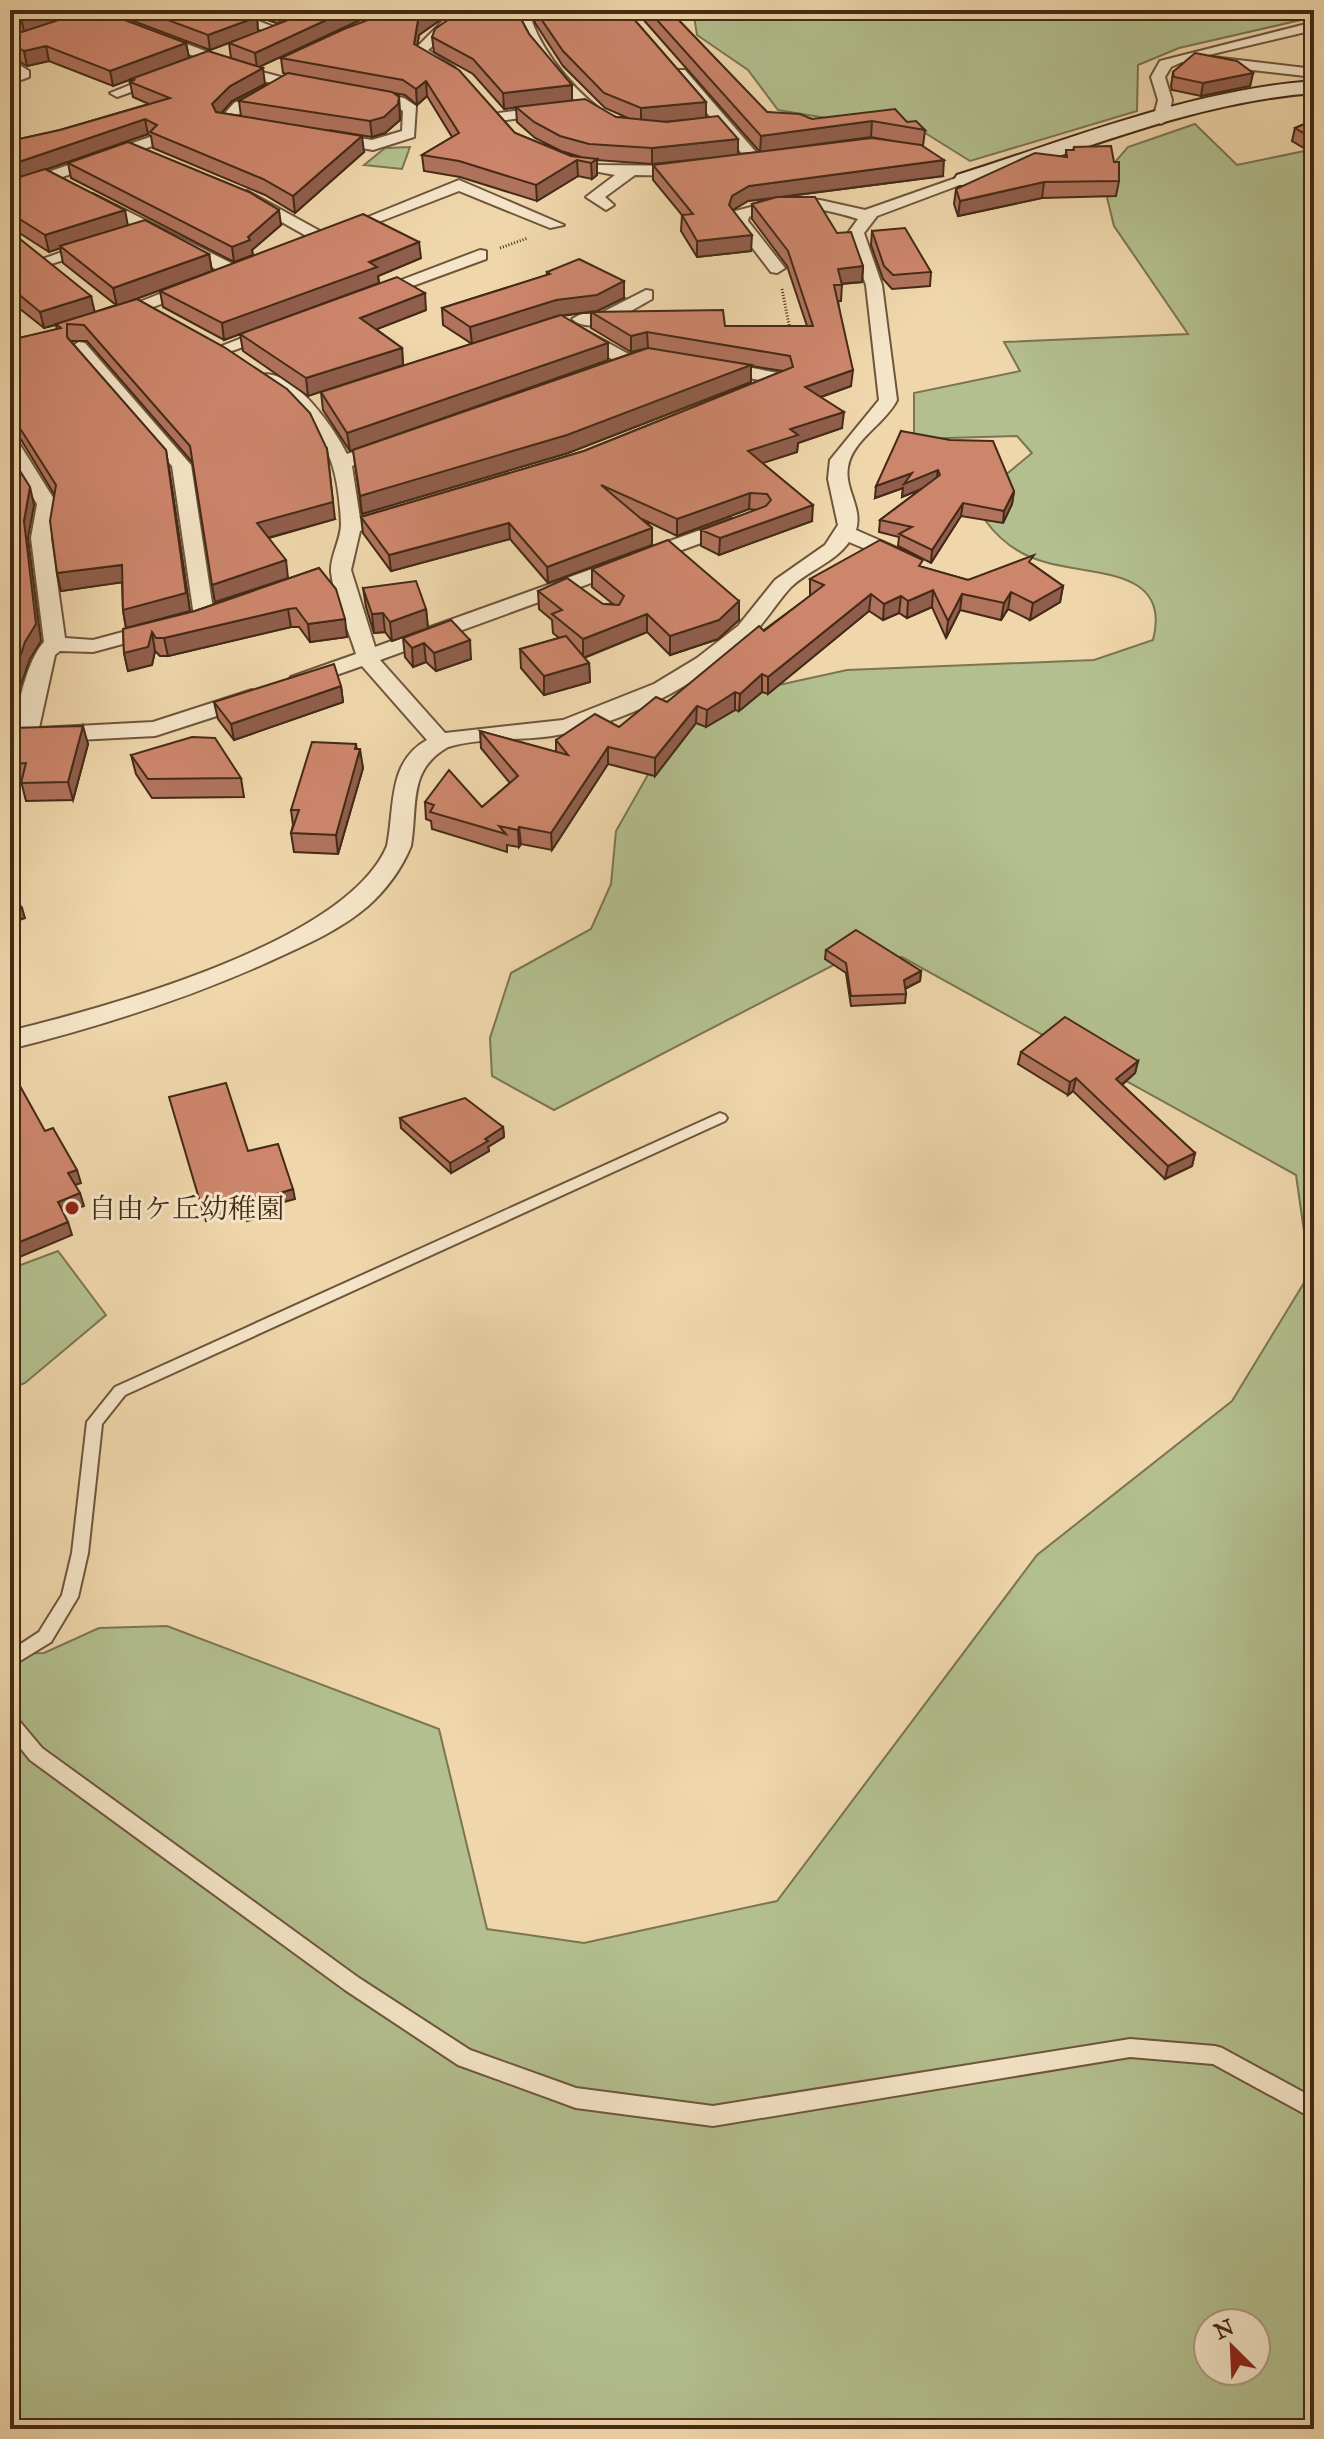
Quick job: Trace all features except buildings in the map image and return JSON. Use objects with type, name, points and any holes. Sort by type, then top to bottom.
[{"type":"street","points":[[117,93],[287,29],[217,10]]},
{"type":"street","points":[[461,10],[459,17],[426,40],[421,50],[429,60],[467,80]]},
{"type":"street","points":[[548,10],[523,17],[529,34],[586,107],[605,122],[625,130]]},
{"type":"street","points":[[68,25],[90,13],[258,76],[399,101],[411,109],[409,134],[373,145],[314,136]]},
{"type":"street","points":[[1161,119],[1165,100],[1158,77],[1165,64],[1314,26]]},
{"type":"street","points":[[1288,31],[1314,41]]},
{"type":"street","points":[[664,55],[724,123],[763,159],[730,165]]},
{"type":"street","points":[[1180,58],[1314,73]]},
{"type":"street","points":[[10,63],[24,74],[10,80]]},
{"type":"street","points":[[258,76],[285,64]]},
{"type":"street","points":[[269,129],[225,122],[239,106],[284,83]]},
{"type":"street","points":[[10,1040],[142,1006],[205,982],[311,933],[380,879],[399,847],[405,789],[415,760],[440,741],[561,727],[607,715],[650,697],[708,662],[747,628],[789,577],[823,557],[845,533],[849,518],[837,482],[837,464],[862,428],[882,415],[888,400],[874,285],[856,233],[867,216],[959,176],[1225,99],[1314,87]]},
{"type":"street","points":[[513,134],[495,112],[586,107]]},
{"type":"street","points":[[697,126],[724,123]]},
{"type":"street","points":[[10,190],[153,141]]},
{"type":"street","points":[[132,148],[160,160]]},
{"type":"street","points":[[547,155],[579,166],[629,172],[704,169]]},
{"type":"street","points":[[606,205],[594,197],[629,172]]},
{"type":"street","points":[[49,176],[237,268],[142,306],[108,311],[87,324]]},
{"type":"street","points":[[296,247],[459,185],[556,225],[544,233]]},
{"type":"street","points":[[230,189],[258,201],[323,239]]},
{"type":"street","points":[[777,268],[740,221],[741,214],[752,208],[821,202],[867,216]]},
{"type":"street","points":[[46,261],[150,228]]},
{"type":"street","points":[[352,302],[480,255]]},
{"type":"street","points":[[598,372],[637,358],[564,323],[602,319],[646,295]]},
{"type":"street","points":[[142,306],[169,320]]},
{"type":"street","points":[[295,323],[217,346],[314,404],[342,463],[351,527],[334,573],[368,660],[440,741]]},
{"type":"street","points":[[79,347],[181,465],[212,613],[93,646],[55,644],[45,653],[26,723],[29,732],[39,735],[155,729],[368,660],[757,516]]},
{"type":"street","points":[[693,361],[783,379],[748,394]]},
{"type":"street","points":[[342,463],[402,441]]},
{"type":"street","points":[[10,444],[18,473],[47,504],[41,538],[55,644]]},
{"type":"street","points":[[351,527],[411,509]]},
{"type":"street","points":[[845,533],[859,536],[929,570]]},
{"type":"street","points":[[571,585],[591,600]]},
{"type":"lane","points":[[10,1660],[45,1637],[70,1597],[80,1553],[95,1422],[120,1391],[720,1118]]},
{"type":"lane","points":[[10,1722],[36,1754],[352,1984],[465,2058],[576,2098],[713,2116],[1130,2048],[1215,2055],[1314,2109]]},
{"type":"path","points":[[480,255],[544,233]]},
{"type":"path","points":[[777,268],[791,340]]},
{"type":"green space","points":[[693,10],[1314,10],[1314,17],[1179,48],[1138,65],[1137,111],[970,161],[901,118],[844,121],[778,110],[748,70],[697,35]]},
{"type":"green space","points":[[1195,124],[1237,165],[1314,149],[1314,2429],[10,2429],[10,1654],[44,1653],[99,1628],[167,1626],[439,1729],[487,1929],[584,1943],[777,1901],[1037,1555],[1232,1401],[1310,1273],[1296,1175],[902,957],[849,957],[554,1110],[492,1076],[490,1038],[511,973],[591,929],[611,884],[616,831],[654,764],[698,714],[765,688],[847,670],[1094,660],[1153,640],[1156,616],[1151,599],[1139,587],[1123,579],[1045,562],[1027,555],[1004,541],[985,520],[1003,477],[1032,453],[1017,436],[914,439],[914,393],[1020,371],[1004,342],[1188,334],[1114,226],[1102,177],[1128,147]]},
{"type":"green space","points":[[410,147],[402,169],[364,165],[385,148]]},
{"type":"green space","points":[[58,1251],[106,1315],[25,1383],[10,1389],[10,1269]]},
{"type":"place","name":"自由ケ丘幼稚園","points":[[72,1208]]}]
